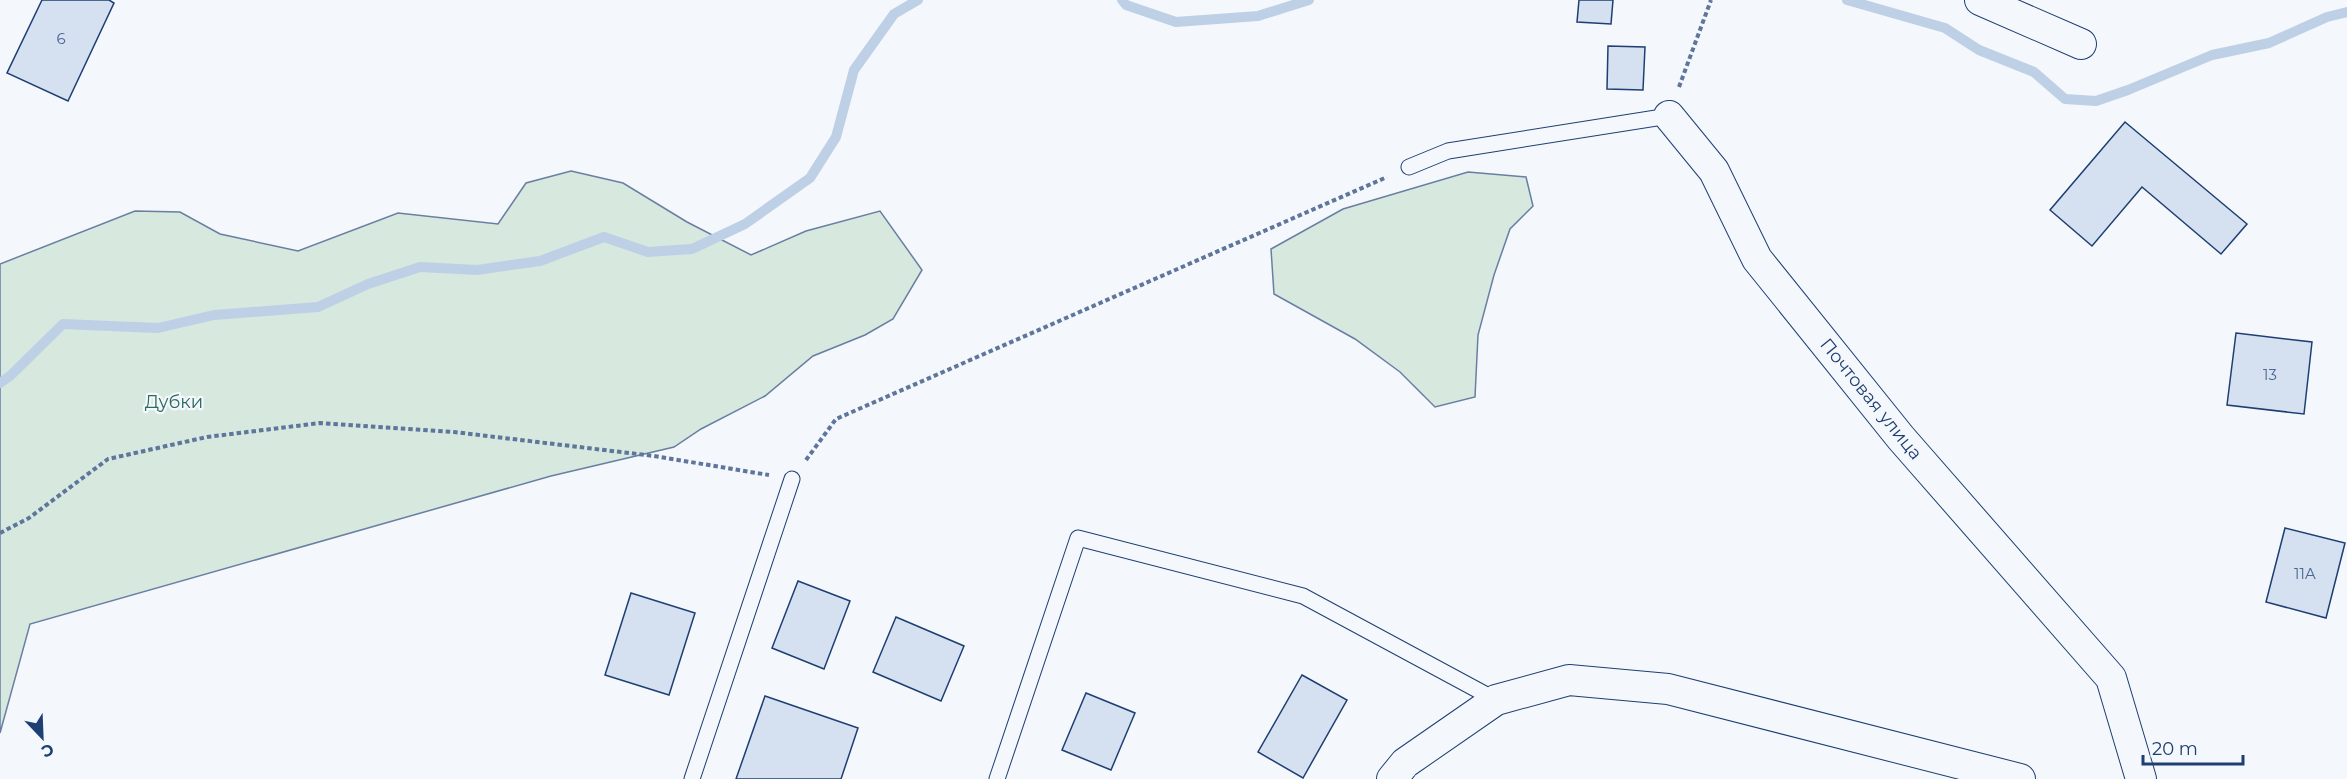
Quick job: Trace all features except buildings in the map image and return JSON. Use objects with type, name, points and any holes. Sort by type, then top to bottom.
[{"type":"street","points":[[1980,0],[2082,44]]},
{"type":"street","name":"Почтовая улица","points":[[1669,116],[1714,171],[1757,259],[1901,438],[2111,678],[2141,779]]},
{"type":"street","points":[[1392,779],[1405,763],[1496,700],[1569,680],[1668,689],[2020,779]]},
{"type":"lane","points":[[1409,167],[1448,151],[1669,116]]},
{"type":"lane","points":[[692,779],[792,479]]},
{"type":"lane","points":[[997,779],[1078,538],[1303,596],[1496,700]]},
{"type":"path","points":[[1669,116],[1711,0]]},
{"type":"path","points":[[0,533],[29,518],[108,459],[207,437],[320,423],[454,432],[654,456],[792,479],[836,419],[1409,167]]},
{"type":"green space","name":"Дубки","points":[[571,171],[623,183],[687,222],[751,255],[806,231],[880,211],[922,270],[893,319],[865,335],[813,356],[765,396],[701,429],[674,447],[551,476],[30,624],[0,733],[0,264],[135,211],[180,212],[220,234],[298,251],[398,213],[498,224],[526,183]]},
{"type":"green space","points":[[1468,172],[1526,177],[1533,206],[1510,229],[1494,275],[1478,335],[1475,397],[1435,407],[1400,372],[1355,339],[1274,294],[1271,249],[1343,209]]},
{"type":"waterway","points":[[0,383],[63,324],[158,328],[214,315],[318,307],[368,284],[420,267],[477,270],[540,261],[604,237],[648,252],[692,249],[745,224],[810,178],[836,137],[854,70],[894,14],[918,0]]},
{"type":"waterway","points":[[1122,0],[1126,5],[1176,22],[1258,16],[1309,0]]},
{"type":"waterway","points":[[1847,0],[1945,28],[1979,50],[2034,72],[2065,99],[2096,101],[2212,55],[2269,43],[2327,17],[2347,12]]}]
